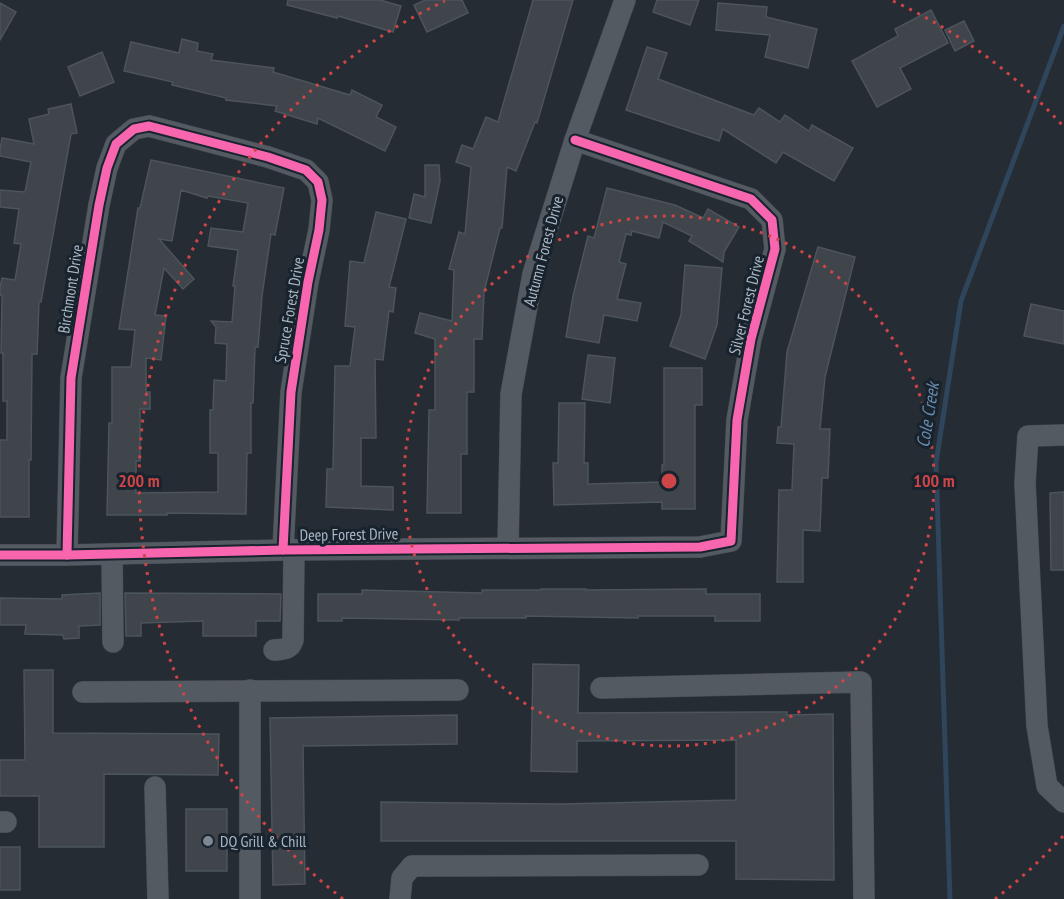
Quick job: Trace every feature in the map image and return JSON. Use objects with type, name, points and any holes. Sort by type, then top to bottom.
[{"type":"street","name":"Autumn Forest Drive","points":[[508,548],[511,394],[533,274],[575,140],[625,0]]},
{"type":"street","name":"Birchmont Drive","points":[[67,555],[71,378],[99,205],[107,168],[116,144],[134,129],[149,126],[221,145]]},
{"type":"street","name":"Silver Forest Drive","points":[[575,140],[751,199],[772,220],[775,249],[751,339],[737,420],[731,541],[700,547],[662,547]]},
{"type":"street","name":"Spruce Forest Drive","points":[[221,145],[306,170],[318,182],[322,200],[319,231],[308,282],[291,392],[289,550],[293,640],[292,645],[287,649],[274,650]]},
{"type":"street","points":[[1064,435],[1029,436],[1025,483],[1037,726],[1047,786],[1064,802]]},
{"type":"street","name":"Deep Forest Drive","points":[[0,555],[662,547]]},
{"type":"street","points":[[112,554],[113,642]]},
{"type":"street","points":[[601,688],[861,682],[864,899]]},
{"type":"street","points":[[250,690],[250,899]]},
{"type":"street","points":[[83,692],[458,690]]},
{"type":"street","points":[[155,787],[158,899]]},
{"type":"street","points":[[400,899],[402,878],[412,866],[698,865]]},
{"type":"building","points":[[288,0],[380,0],[401,6],[393,32],[338,16],[337,18],[287,5]]},
{"type":"building","points":[[425,0],[462,0],[468,13],[427,32],[414,5]]},
{"type":"building","points":[[533,0],[573,0],[537,123],[535,122],[516,171],[507,167],[502,228],[500,228],[484,292],[482,339],[474,339],[474,392],[467,392],[467,454],[461,454],[461,513],[427,513],[429,410],[435,410],[435,339],[415,333],[420,313],[452,321],[454,270],[449,269],[459,232],[465,234],[471,167],[456,162],[462,145],[473,149],[486,117],[498,122]]},
{"type":"building","points":[[657,0],[699,0],[690,25],[653,12]]},
{"type":"building","points":[[0,3],[16,12],[0,40]]},
{"type":"building","points":[[718,3],[767,7],[766,17],[817,29],[808,68],[765,57],[770,35],[716,30]]},
{"type":"building","points":[[931,10],[948,43],[900,68],[911,89],[877,107],[852,61],[898,36],[895,29]]},
{"type":"building","points":[[964,21],[974,41],[955,51],[945,30]]},
{"type":"building","points":[[182,39],[198,43],[197,51],[213,54],[211,60],[274,68],[273,72],[350,95],[352,90],[382,105],[376,117],[396,127],[385,151],[318,118],[317,124],[275,111],[277,106],[226,100],[226,98],[172,85],[173,82],[124,71],[131,42],[179,53]]},
{"type":"building","points":[[647,47],[667,53],[658,79],[754,115],[759,108],[780,122],[785,115],[809,131],[812,125],[853,148],[834,181],[783,152],[776,163],[723,129],[719,141],[626,110]]},
{"type":"building","points":[[102,52],[114,82],[80,96],[68,67]]},
{"type":"building","points":[[71,104],[77,133],[71,134],[41,302],[39,302],[37,354],[32,354],[29,517],[0,517],[0,440],[7,440],[7,401],[3,401],[0,288],[2,278],[15,280],[21,244],[14,243],[19,209],[0,207],[0,190],[25,192],[31,162],[0,156],[2,138],[34,144],[29,119],[49,114],[48,109]]},
{"type":"building","points":[[151,160],[284,188],[275,235],[271,234],[262,296],[258,347],[255,347],[253,403],[251,403],[251,453],[247,453],[246,514],[107,515],[109,423],[112,423],[112,367],[131,367],[135,330],[119,329],[138,208],[140,208]],"holes":[[[181,190],[207,198],[208,196],[248,203],[243,232],[211,228],[208,246],[238,250],[233,286],[235,286],[232,322],[211,321],[216,327],[215,343],[227,344],[226,381],[214,380],[213,410],[210,410],[210,453],[218,453],[218,492],[136,493],[136,461],[140,461],[140,409],[150,409],[150,392],[146,392],[146,358],[161,360],[166,316],[155,315],[164,268],[183,289],[194,279],[159,239],[172,241]]]},
{"type":"building","points":[[425,165],[439,165],[440,181],[431,223],[409,218],[414,194],[425,197]]},
{"type":"building","points":[[607,188],[675,205],[703,218],[708,209],[739,227],[724,252],[723,262],[689,241],[692,236],[663,222],[659,238],[632,231],[631,235],[626,234],[619,262],[626,264],[617,299],[641,303],[637,321],[604,315],[599,343],[566,337],[573,296],[588,236],[594,238]]},
{"type":"building","points":[[376,212],[406,219],[389,287],[396,288],[393,312],[389,311],[383,360],[375,359],[376,438],[361,438],[361,486],[393,487],[393,510],[326,507],[327,469],[333,469],[335,366],[350,366],[355,327],[345,326],[350,261],[364,263]]},
{"type":"building","points":[[818,247],[855,257],[825,377],[820,429],[830,429],[828,478],[822,478],[820,531],[803,530],[803,582],[777,582],[779,490],[792,490],[794,444],[777,443],[778,427],[781,427],[787,352]]},
{"type":"building","points":[[685,265],[722,268],[717,325],[705,359],[670,346],[681,315]]},
{"type":"building","points":[[1031,304],[1064,311],[1064,344],[1024,336]]},
{"type":"building","points":[[588,355],[615,358],[610,403],[582,399]]},
{"type":"building","points":[[664,368],[702,368],[702,405],[695,405],[695,509],[662,509],[662,502],[554,505],[553,463],[558,463],[559,403],[585,403],[584,463],[588,463],[588,484],[662,482]]},
{"type":"building","points":[[1064,492],[1064,570],[1051,570],[1050,493]]},
{"type":"building","points":[[706,589],[706,594],[760,594],[760,621],[715,621],[715,616],[638,616],[638,618],[526,616],[526,618],[459,618],[459,620],[342,618],[342,621],[318,621],[318,594],[362,594],[362,590],[482,593],[482,590]]},
{"type":"building","points":[[100,593],[100,625],[79,626],[79,638],[64,639],[63,635],[25,634],[26,625],[0,625],[0,598],[62,599],[62,595]]},
{"type":"building","points":[[125,593],[281,594],[280,621],[256,621],[256,636],[203,636],[203,621],[141,623],[141,636],[126,636]]},
{"type":"building","points":[[533,664],[579,665],[578,713],[787,712],[787,715],[833,714],[834,880],[736,879],[736,841],[381,841],[381,802],[561,804],[736,800],[736,740],[577,741],[577,772],[531,771]]},
{"type":"building","points":[[24,670],[53,670],[53,733],[219,734],[218,775],[104,774],[104,847],[39,847],[39,796],[0,796],[0,760],[25,760]]},
{"type":"building","points":[[457,715],[457,744],[303,746],[305,884],[273,885],[270,718]]},
{"type":"building","points":[[186,809],[227,809],[227,871],[186,871]]},
{"type":"building","points":[[0,847],[20,847],[20,890],[0,890]]},
{"type":"waterway","name":"Cole Creek","points":[[950,899],[936,463],[961,301],[1064,26]]},
{"type":"cycle path","points":[[67,555],[71,378],[99,205],[107,168],[116,144],[134,129],[149,126],[268,157],[306,170],[318,182],[322,200],[319,230],[308,282],[291,392],[283,550]]},
{"type":"cycle path","points":[[0,555],[700,547],[731,541],[737,420],[751,339],[775,249],[772,220],[751,199],[575,140]]},
{"type":"place","name":"DQ Grill & Chill","points":[[208,841]]}]
